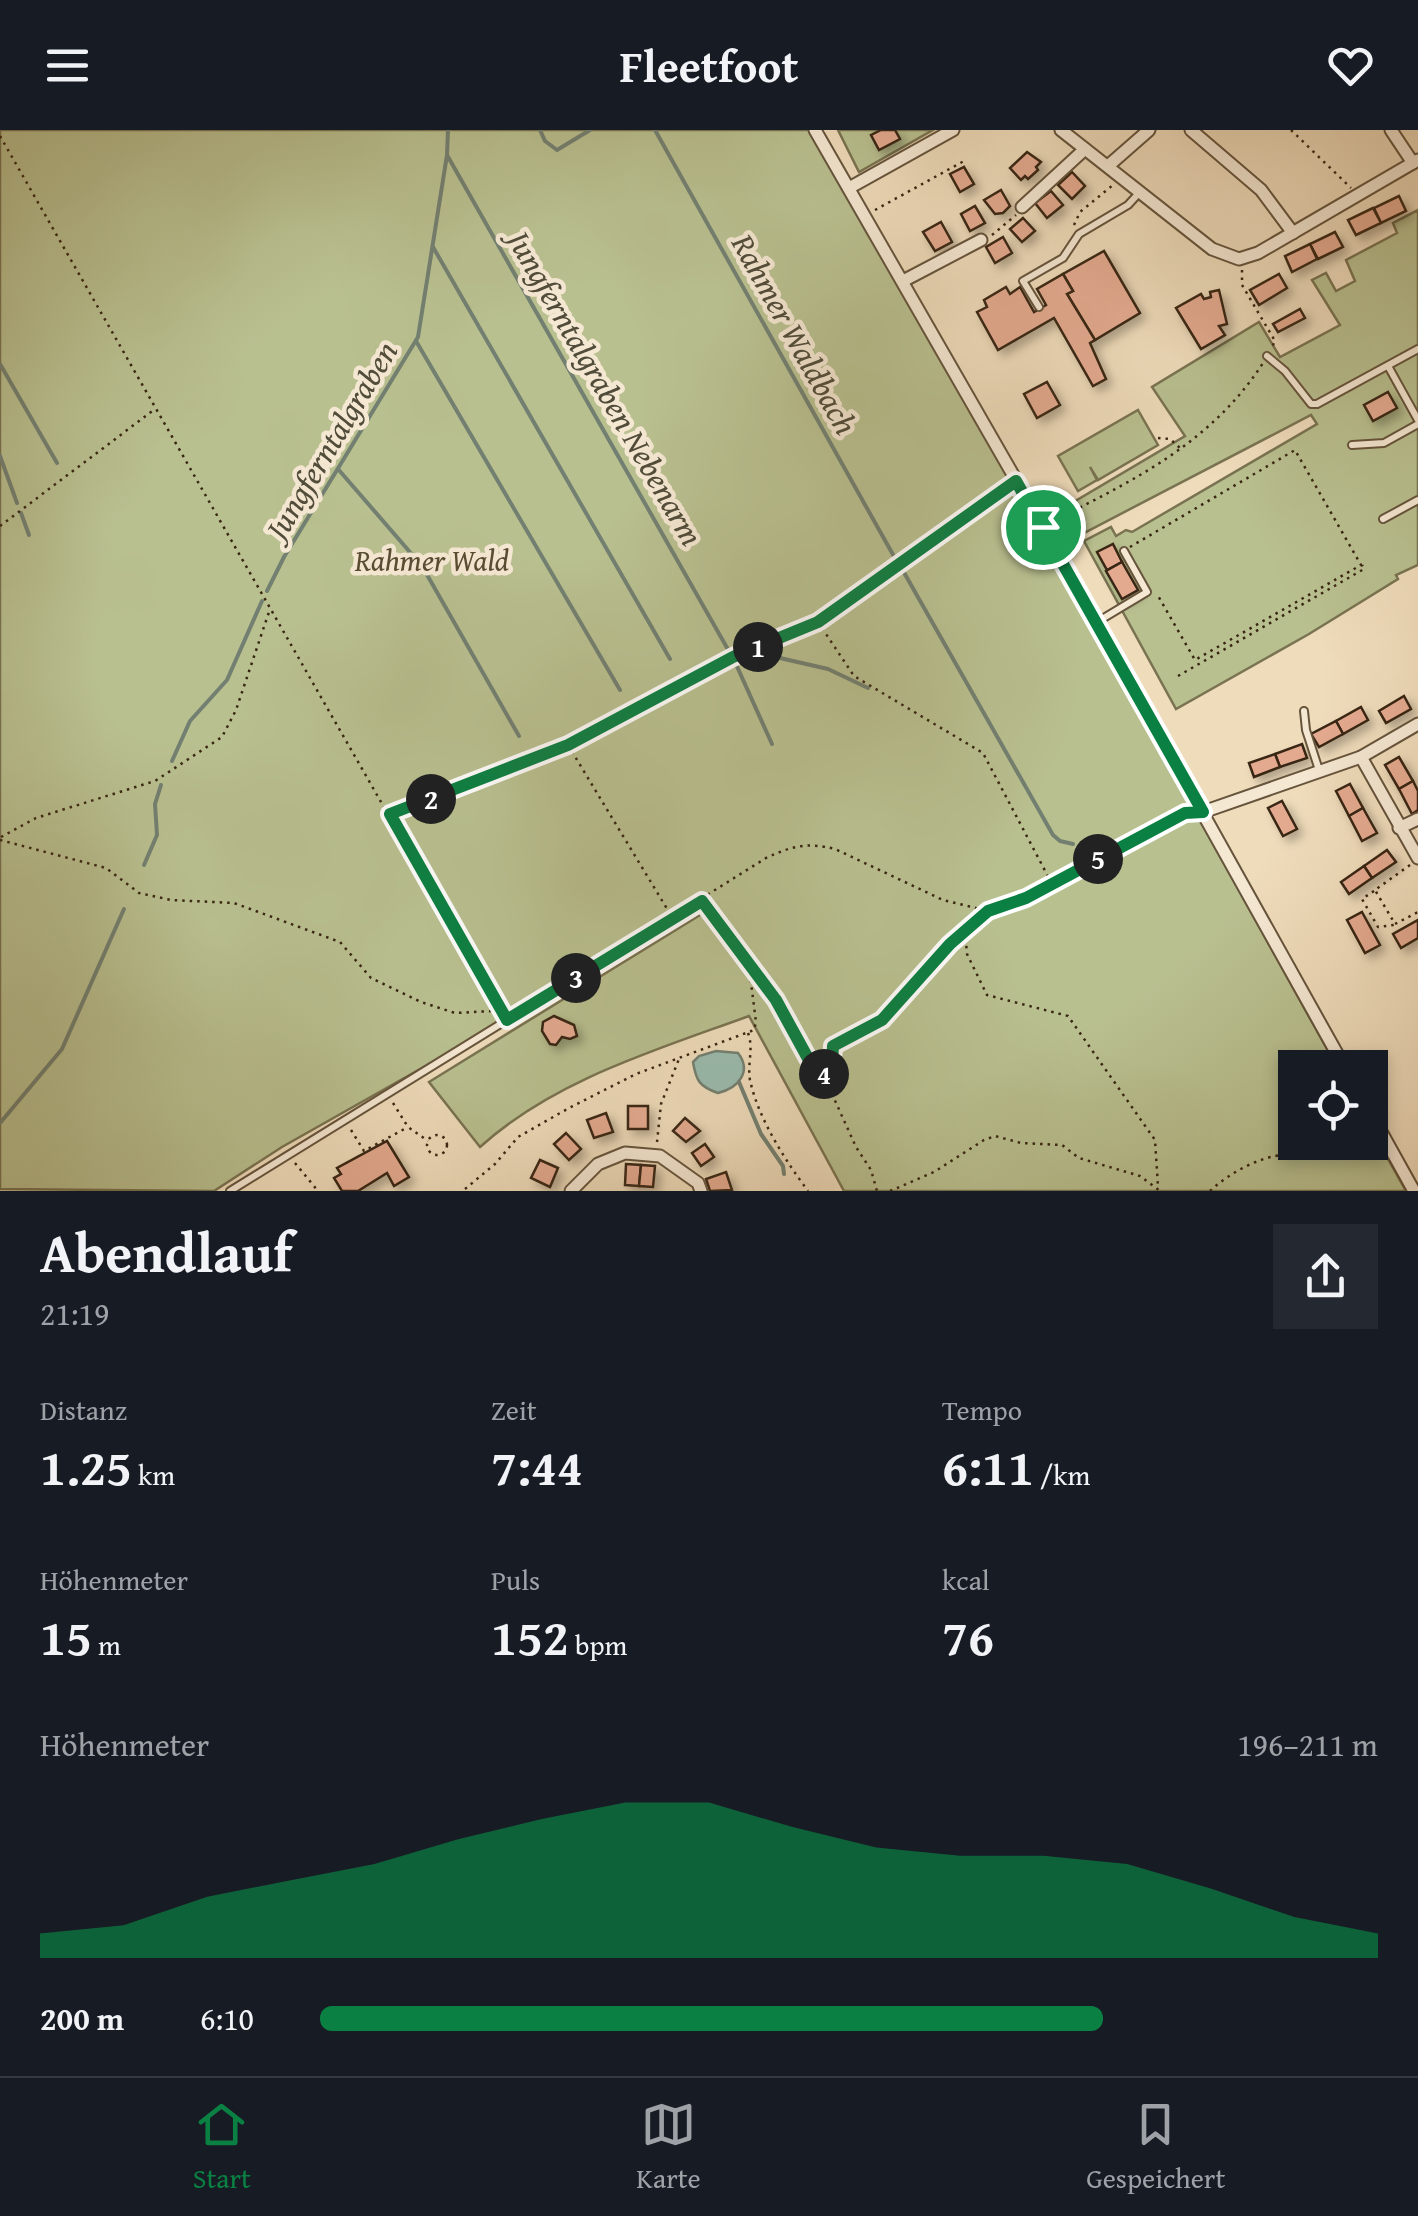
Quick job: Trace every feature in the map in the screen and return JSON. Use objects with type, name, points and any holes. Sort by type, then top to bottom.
[{"type":"street","points":[[815,130],[1043,527],[1335,1050]]},
{"type":"street","points":[[849,188],[953,130]]},
{"type":"street","points":[[1062,130],[1212,250],[1230,258],[1258,254],[1416,162],[1391,130]]},
{"type":"street","points":[[1108,166],[1150,130]]},
{"type":"street","points":[[1192,130],[1261,190],[1294,233]]},
{"type":"street","points":[[1022,207],[1084,149]]},
{"type":"street","points":[[903,281],[981,240]]},
{"type":"street","points":[[1203,812],[1360,757],[1418,724]]},
{"type":"street","points":[[1360,757],[1418,858]]},
{"type":"street","points":[[1398,828],[1418,819]]},
{"type":"street","points":[[1388,1144],[1414,1191]]},
{"type":"street","points":[[572,1191],[598,1164],[624,1152],[656,1155],[698,1183],[701,1191]]},
{"type":"lane","points":[[1039,307],[1023,280],[1063,258],[1079,234],[1128,205],[1140,192]]},
{"type":"lane","points":[[1267,356],[1314,404],[1418,349]]},
{"type":"lane","points":[[1352,445],[1384,442],[1418,422],[1388,366]]},
{"type":"lane","points":[[1384,519],[1418,500]]},
{"type":"lane","points":[[1096,622],[1148,592],[1124,551]]},
{"type":"lane","points":[[1304,711],[1319,770]]},
{"type":"lane","points":[[230,1191],[507,1020]]},
{"type":"path","points":[[1291,130],[1358,195]]},
{"type":"path","points":[[0,136],[507,1020]]},
{"type":"path","points":[[865,216],[964,160]]},
{"type":"path","points":[[1072,246],[1070,232],[1080,212],[1122,178]]},
{"type":"path","points":[[981,240],[996,234],[1022,207]]},
{"type":"path","points":[[1043,527],[1182,449],[1242,396],[1275,341],[1242,284],[1242,258]]},
{"type":"path","points":[[0,526],[156,408]]},
{"type":"path","points":[[1158,438],[1170,439],[1182,449]]},
{"type":"path","points":[[1124,551],[1295,450],[1361,564],[1178,676]]},
{"type":"path","points":[[390,814],[568,745],[733,657],[818,622],[1016,481]]},
{"type":"path","points":[[1148,592],[1154,589],[1197,662]]},
{"type":"path","points":[[0,839],[36,818],[155,781],[222,736],[236,710],[270,608]]},
{"type":"path","points":[[818,622],[854,676],[983,753],[1052,883]]},
{"type":"path","points":[[568,745],[673,918]]},
{"type":"path","points":[[824,1074],[832,1063],[833,1046],[882,1020],[922,974],[988,911],[1026,898],[1185,813],[1203,812]]},
{"type":"path","points":[[0,839],[106,868],[139,893],[171,900],[234,904],[340,942],[371,978],[421,1002],[455,1013],[492,1011],[507,1020]]},
{"type":"path","points":[[507,1020],[766,858],[795,845],[816,844],[835,849],[943,900],[988,911]]},
{"type":"path","points":[[1418,858],[1362,900],[1378,927],[1395,924],[1418,912]]},
{"type":"path","points":[[1375,890],[1388,906],[1395,924]]},
{"type":"path","points":[[702,901],[776,1000],[810,1062],[824,1074],[856,1147],[871,1170],[877,1191]]},
{"type":"path","points":[[965,931],[966,954],[987,995],[1068,1016],[1156,1140],[1159,1189]]},
{"type":"path","points":[[466,1189],[518,1137],[636,1074],[748,1033],[756,1022],[750,967]]},
{"type":"path","points":[[748,1033],[752,1052],[749,1075],[756,1094],[770,1129],[808,1191]]},
{"type":"path","points":[[656,1155],[662,1104],[680,1058]]},
{"type":"path","points":[[387,1094],[408,1127],[428,1141]]},
{"type":"path","points":[[344,1120],[364,1152],[408,1127]]},
{"type":"path","points":[[890,1191],[934,1172],[995,1136],[1021,1143],[1062,1145],[1079,1158],[1140,1176],[1159,1189]]},
{"type":"path","points":[[288,1154],[318,1191]]},
{"type":"path","points":[[1210,1191],[1262,1160],[1278,1155]]},
{"type":"green space","name":"Rahmer Wald","points":[[0,130],[812,130],[1328,1050],[1278,1050],[1278,1160],[1388,1159],[1406,1191],[844,1191],[749,1016],[573,1085],[540,1103],[480,1147],[429,1082],[700,915],[695,905],[507,1020],[282,1147],[214,1191],[0,1189]]},
{"type":"green space","points":[[838,130],[933,130],[859,172]]},
{"type":"green space","points":[[1418,210],[1418,565],[1396,575],[1398,579],[1309,634],[1176,709],[1084,541],[1111,527],[1116,536],[1126,530],[1132,532],[1317,424],[1311,415],[1084,533],[1067,506],[1185,436],[1152,387],[1259,322],[1280,357],[1340,325],[1312,280],[1326,273],[1336,291],[1355,281],[1346,260],[1397,233],[1393,223]]},
{"type":"green space","points":[[1138,410],[1158,445],[1098,480],[1090,467],[1097,480],[1078,491],[1058,456]]},
{"type":"water","points":[[716,1051],[738,1053],[744,1066],[737,1083],[718,1093],[700,1082],[693,1062]]},
{"type":"building","points":[[895,130],[900,139],[879,150],[871,135]]},
{"type":"building","points":[[1027,152],[1041,162],[1028,179],[1025,176],[1021,180],[1010,168]]},
{"type":"building","points":[[964,167],[974,184],[960,192],[950,174]]},
{"type":"building","points":[[1072,172],[1085,186],[1072,199],[1058,185]]},
{"type":"building","points":[[1001,190],[1010,206],[995,214],[984,200]]},
{"type":"building","points":[[1051,191],[1063,205],[1047,218],[1035,203]]},
{"type":"building","points":[[1399,196],[1406,211],[1381,223],[1374,208]]},
{"type":"building","points":[[975,206],[985,223],[970,231],[961,214]]},
{"type":"building","points":[[1373,208],[1381,223],[1356,235],[1348,220]]},
{"type":"building","points":[[1023,218],[1035,231],[1022,242],[1010,229]]},
{"type":"building","points":[[941,222],[952,242],[935,251],[923,232]]},
{"type":"building","points":[[1335,232],[1343,247],[1318,259],[1310,244]]},
{"type":"building","points":[[1003,237],[1012,253],[995,263],[986,247]]},
{"type":"building","points":[[1310,244],[1317,259],[1292,272],[1285,256]]},
{"type":"building","points":[[1104,251],[1140,313],[1095,340],[1067,294],[1073,291],[1063,274]]},
{"type":"building","points":[[1063,274],[1073,291],[1067,294],[1095,340],[1090,343],[1106,379],[1093,386],[1054,318],[998,350],[977,312],[987,307],[984,300],[1006,287],[1010,294],[1020,287],[1034,312],[1046,305],[1037,289]]},
{"type":"building","points":[[1279,274],[1287,288],[1259,305],[1250,290]]},
{"type":"building","points":[[1219,290],[1227,324],[1219,326],[1225,335],[1201,349],[1176,308],[1201,294],[1204,299],[1211,297],[1210,292]]},
{"type":"building","points":[[1300,309],[1305,318],[1278,332],[1273,324]]},
{"type":"building","points":[[1047,382],[1060,405],[1037,418],[1024,394]]},
{"type":"building","points":[[1388,392],[1397,408],[1373,421],[1364,405]]},
{"type":"building","points":[[1113,544],[1122,562],[1107,570],[1097,552]]},
{"type":"building","points":[[1122,562],[1138,590],[1122,599],[1106,571]]},
{"type":"building","points":[[1404,696],[1411,709],[1386,723],[1379,711]]},
{"type":"building","points":[[1361,707],[1368,720],[1343,734],[1336,721]]},
{"type":"building","points":[[1336,721],[1343,734],[1319,747],[1311,734]]},
{"type":"building","points":[[1302,744],[1307,758],[1280,767],[1275,754]]},
{"type":"building","points":[[1275,754],[1280,767],[1254,777],[1249,763]]},
{"type":"building","points":[[1399,757],[1413,781],[1399,789],[1385,765]]},
{"type":"building","points":[[1413,781],[1418,791],[1418,810],[1412,814],[1399,789]]},
{"type":"building","points":[[1350,784],[1363,808],[1349,816],[1336,791]]},
{"type":"building","points":[[1282,801],[1297,829],[1283,836],[1268,808]]},
{"type":"building","points":[[1363,808],[1377,833],[1362,841],[1349,816]]},
{"type":"building","points":[[1387,850],[1396,862],[1372,878],[1364,866]]},
{"type":"building","points":[[1364,866],[1372,878],[1349,894],[1341,882]]},
{"type":"building","points":[[1362,912],[1380,945],[1365,953],[1347,920]]},
{"type":"building","points":[[1418,920],[1418,938],[1401,948],[1393,934]]},
{"type":"building","points":[[554,1016],[574,1025],[577,1036],[562,1037],[556,1045],[550,1044],[542,1031],[543,1022]]},
{"type":"building","points":[[628,1106],[648,1106],[648,1129],[628,1129]]},
{"type":"building","points":[[606,1113],[613,1132],[594,1138],[587,1120]]},
{"type":"building","points":[[685,1118],[700,1131],[686,1142],[673,1131]]},
{"type":"building","points":[[566,1133],[581,1149],[569,1160],[554,1144]]},
{"type":"building","points":[[387,1141],[409,1177],[394,1186],[387,1173],[358,1191],[342,1191],[334,1178],[341,1174],[337,1168]]},
{"type":"building","points":[[705,1144],[714,1157],[701,1166],[692,1153]]},
{"type":"building","points":[[540,1160],[558,1168],[550,1187],[531,1178]]},
{"type":"building","points":[[626,1164],[641,1165],[639,1186],[625,1185]]},
{"type":"building","points":[[641,1165],[655,1166],[653,1187],[639,1186]]},
{"type":"building","points":[[726,1172],[732,1190],[710,1191],[706,1179]]},
{"type":"waterway","name":"Jungferntalgraben","points":[[267,591],[418,337],[448,130]]},
{"type":"waterway","name":"Rahmer Waldbach","points":[[540,130],[545,141],[557,150],[590,130]]},
{"type":"waterway","name":"Rahmer Waldbach","points":[[655,130],[896,560]]},
{"type":"waterway","name":"Jungferntalgraben Nebenarm","points":[[447,155],[730,653]]},
{"type":"waterway","name":"Jungferntalgraben Nebenarm","points":[[433,247],[670,659]]},
{"type":"waterway","name":"Jungferntalgraben Nebenarm","points":[[416,341],[620,690]]},
{"type":"waterway","points":[[0,364],[57,463]]},
{"type":"waterway","points":[[0,456],[17,503]]},
{"type":"waterway","name":"Jungferntalgraben Nebenarm","points":[[338,469],[422,566],[519,736]]},
{"type":"waterway","points":[[21,513],[29,535]]},
{"type":"waterway","name":"Rahmer Waldbach","points":[[902,569],[1053,835],[1073,844]]},
{"type":"waterway","name":"Jungferntalgraben","points":[[172,761],[190,721],[227,680],[262,601]]},
{"type":"waterway","name":"Jungferntalgraben Nebenarm","points":[[754,652],[828,669],[868,688]]},
{"type":"waterway","name":"Jungferntalgraben Nebenarm","points":[[735,662],[772,744]]},
{"type":"waterway","name":"Jungferntalgraben","points":[[144,865],[157,835],[155,804],[161,785]]},
{"type":"waterway","name":"Jungferntalgraben","points":[[0,1123],[62,1049],[124,909]]},
{"type":"waterway","points":[[739,1082],[761,1134],[783,1166],[784,1174]]},
{"type":"route","points":[[1016,481],[1043,527],[1203,812],[1185,813],[1026,898],[988,911],[950,944],[882,1020],[833,1046],[832,1063],[824,1074],[810,1062],[776,1000],[702,901],[507,1020],[390,814],[568,745],[733,657],[818,622],[1016,481]]}]
